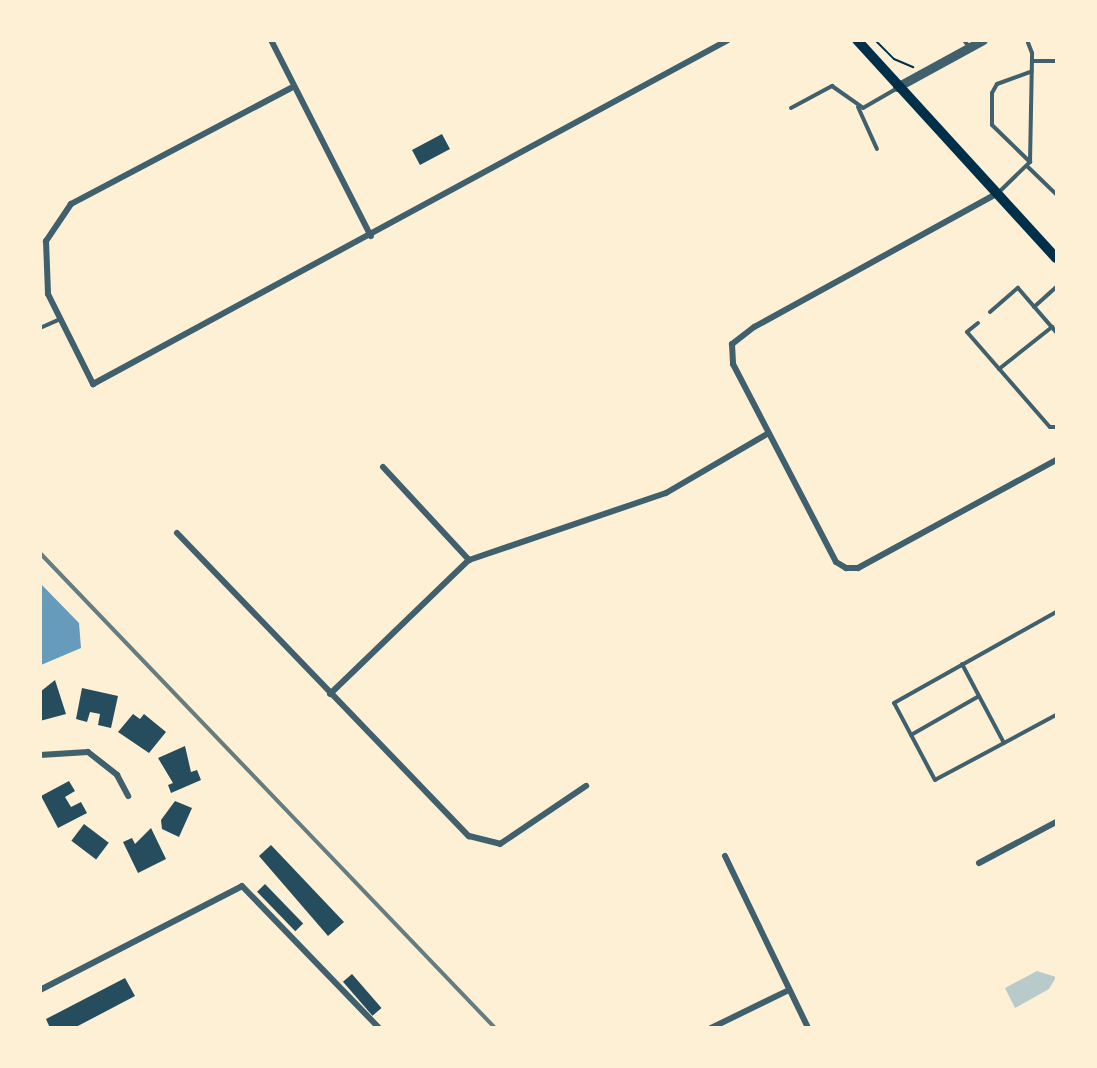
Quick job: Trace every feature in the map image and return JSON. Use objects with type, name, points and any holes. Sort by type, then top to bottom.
[{"type":"main road","points":[[857,40],[897,87],[1056,258]]},
{"type":"street","points":[[271,40],[291,88],[371,236]]},
{"type":"street","points":[[291,88],[71,204],[45,241],[48,294],[93,384],[371,236],[728,40]]},
{"type":"street","points":[[897,87],[967,44],[983,40]]},
{"type":"street","points":[[998,193],[754,327],[732,344],[733,364],[767,434],[836,562],[846,568],[858,568],[1056,460]]},
{"type":"street","points":[[330,694],[469,560],[666,493],[767,434]]},
{"type":"street","points":[[383,467],[469,560]]},
{"type":"street","points":[[177,533],[469,836],[487,843],[500,844],[586,786]]},
{"type":"street","points":[[40,755],[88,752],[117,776],[128,796]]},
{"type":"street","points":[[979,863],[1056,822]]},
{"type":"street","points":[[725,856],[808,1028]]},
{"type":"street","points":[[40,990],[242,886],[379,1028]]},
{"type":"street","points":[[711,1028],[789,990]]},
{"type":"lane","points":[[998,193],[1028,167],[1030,162],[1032,61],[1027,40]]},
{"type":"lane","points":[[1032,61],[1056,61]]},
{"type":"lane","points":[[1030,162],[992,125],[992,93],[997,84],[1032,71]]},
{"type":"lane","points":[[791,108],[831,86],[858,107],[877,149]]},
{"type":"lane","points":[[858,107],[897,87]]},
{"type":"lane","points":[[1028,167],[1056,195]]},
{"type":"lane","points":[[1034,307],[1056,287]]},
{"type":"lane","points":[[990,312],[1018,288],[1056,332]]},
{"type":"lane","points":[[40,328],[61,318]]},
{"type":"lane","points":[[978,323],[967,332],[1050,427],[1056,427]]},
{"type":"lane","points":[[999,369],[1052,327]]},
{"type":"lane","points":[[1056,612],[894,703],[935,780],[1056,715]]},
{"type":"lane","points":[[962,664],[1004,743]]},
{"type":"lane","points":[[911,735],[979,696]]},
{"type":"path","points":[[875,40],[894,59],[909,63]]},
{"type":"shaded area","points":[[1037,971],[1056,977],[1049,989],[1015,1008],[1005,988]]},
{"type":"water","points":[[40,583],[79,623],[81,648],[41,665]]},
{"type":"building","points":[[442,134],[450,149],[420,165],[412,150]]},
{"type":"building","points":[[55,680],[66,714],[40,721],[40,692]]},
{"type":"building","points":[[82,688],[118,696],[111,728],[98,725],[100,714],[90,712],[87,722],[76,719]]},
{"type":"building","points":[[133,714],[140,719],[144,714],[166,732],[149,753],[118,732]]},
{"type":"building","points":[[185,746],[191,772],[197,770],[201,780],[171,793],[168,785],[173,783],[158,758]]},
{"type":"building","points":[[69,781],[75,791],[65,797],[71,807],[81,802],[87,813],[58,828],[41,796]]},
{"type":"building","points":[[175,801],[192,808],[179,837],[162,829],[161,820]]},
{"type":"building","points":[[84,824],[109,843],[96,859],[71,841]]},
{"type":"building","points":[[151,828],[166,859],[138,873],[123,842],[132,838],[135,844]]},
{"type":"building","points":[[271,845],[344,922],[328,936],[259,856]]},
{"type":"building","points":[[265,884],[303,924],[295,931],[257,892]]},
{"type":"building","points":[[352,974],[382,1008],[372,1016],[343,982]]},
{"type":"building","points":[[125,978],[135,996],[74,1028],[50,1028],[46,1019]]},
{"type":"railway","points":[[40,553],[495,1028]]}]
